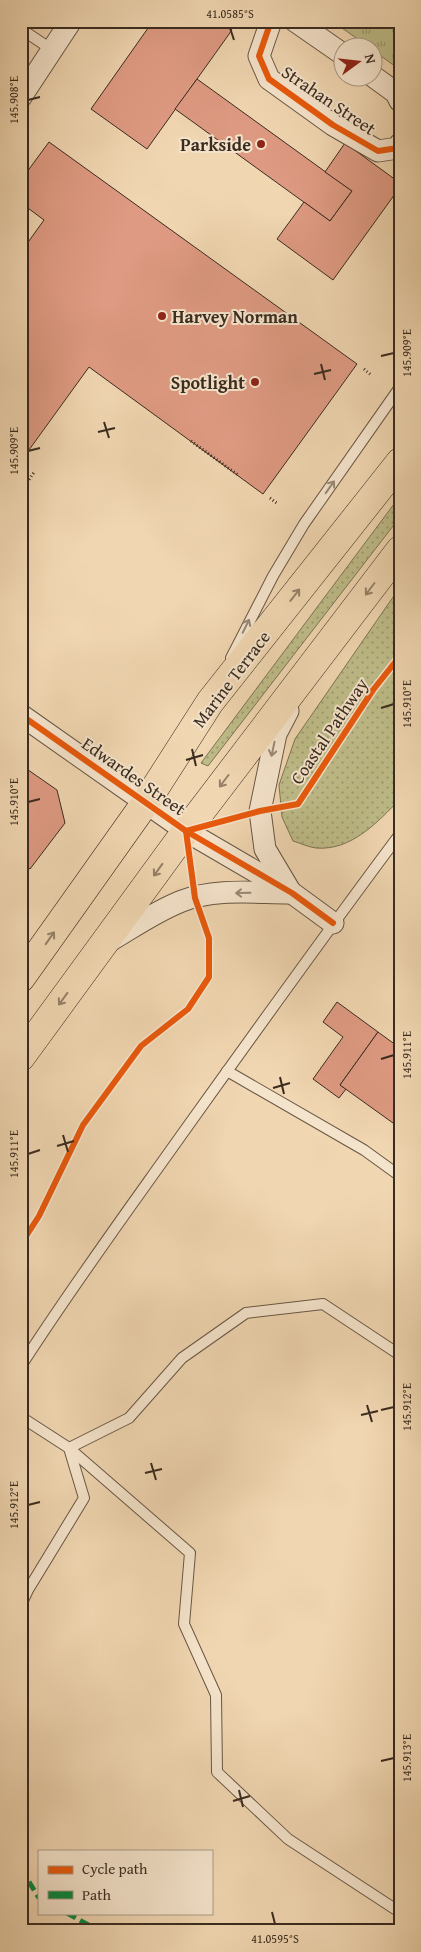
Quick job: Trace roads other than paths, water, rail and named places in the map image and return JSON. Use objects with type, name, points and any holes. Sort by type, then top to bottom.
[{"type":"highway","name":"Marine Terrace","points":[[21,978],[146,802],[210,702],[400,462]]},
{"type":"highway","points":[[21,1057],[186,831],[400,550]]},
{"type":"street","points":[[23,89],[71,21]]},
{"type":"street","name":"Strahan Street","points":[[271,21],[259,56],[269,80],[333,126],[378,151],[398,148],[400,144]]},
{"type":"street","points":[[295,21],[334,48]]},
{"type":"street","points":[[384,85],[398,97]]},
{"type":"street","points":[[292,894],[265,849],[260,811],[276,734],[307,672]]},
{"type":"street","name":"Edwardes Street","points":[[21,715],[186,831],[292,894],[333,923]]},
{"type":"street","points":[[102,945],[184,900],[209,895],[240,893],[292,894]]},
{"type":"lane","points":[[21,29],[51,48]]},
{"type":"lane","points":[[210,702],[273,576],[304,524],[400,387]]},
{"type":"lane","points":[[21,1366],[56,1311],[227,1070],[400,834]]},
{"type":"lane","points":[[227,1070],[364,1150],[400,1176]]},
{"type":"lane","points":[[69,1448],[129,1418],[182,1358],[246,1313],[323,1304],[400,1355]]},
{"type":"lane","points":[[21,1417],[69,1448],[190,1553],[184,1624],[216,1695],[217,1772],[288,1839],[395,1909],[400,1906]]},
{"type":"lane","points":[[21,1605],[28,1590],[84,1498],[69,1448]]},
{"type":"place","name":"Parkside","points":[[261,144]]},
{"type":"place","name":"Harvey Norman","points":[[162,316]]},
{"type":"place","name":"Spotlight","points":[[255,382]]}]
